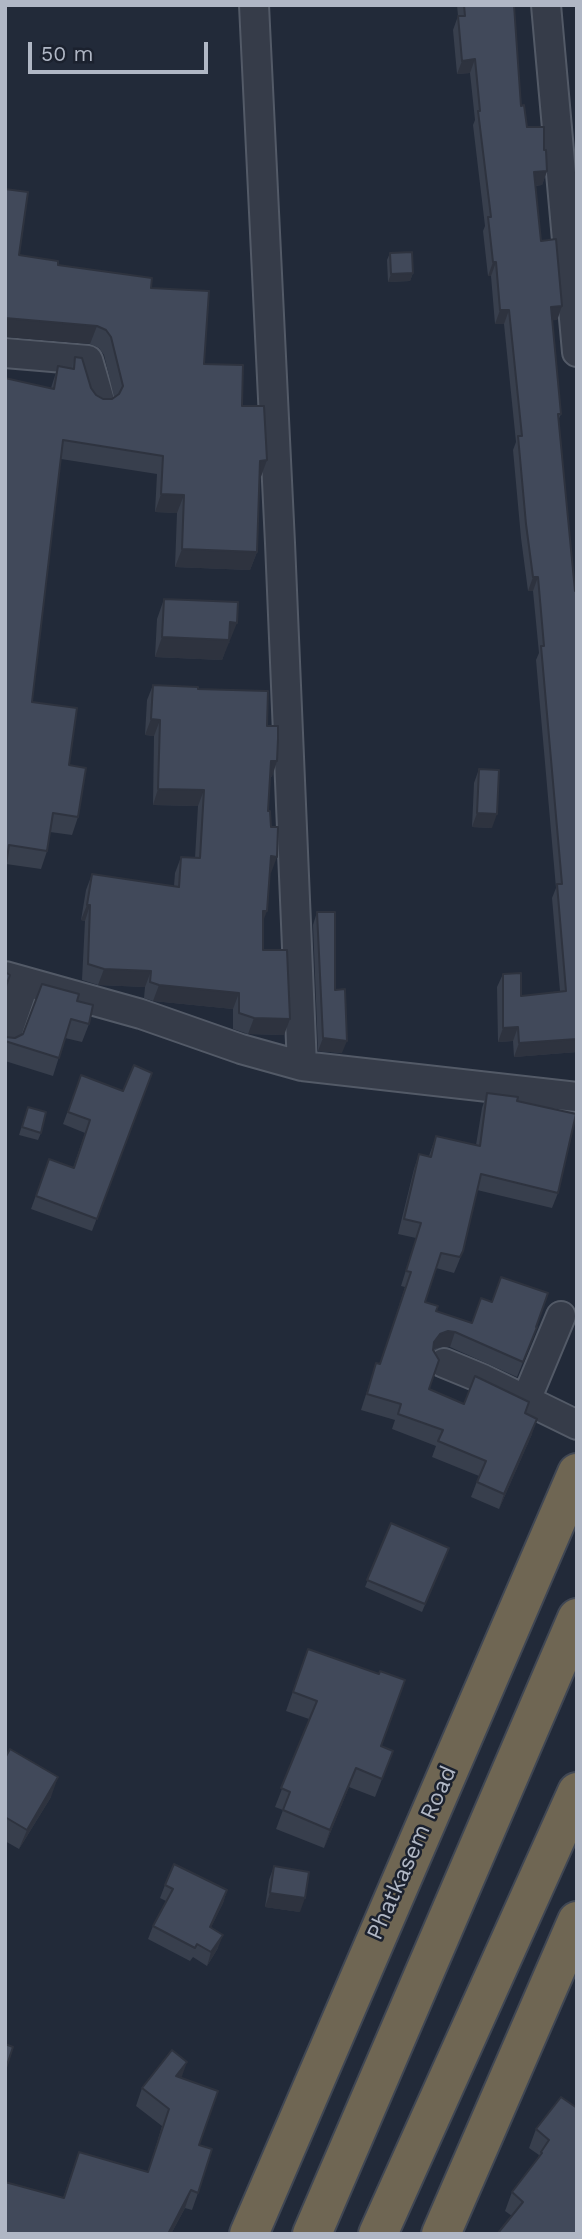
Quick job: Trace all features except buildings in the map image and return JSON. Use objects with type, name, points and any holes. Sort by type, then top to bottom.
[{"type":"highway","name":"Phatkasem Road","points":[[249,2234],[577,1474]]},
{"type":"highway","points":[[312,2234],[577,1618]]},
{"type":"highway","points":[[378,2234],[577,1792]]},
{"type":"highway","points":[[441,2234],[577,1921]]},
{"type":"street","points":[[254,5],[280,529],[302,1066]]},
{"type":"street","points":[[546,5],[577,352]]},
{"type":"street","points":[[5,353],[88,360],[100,401]]},
{"type":"street","points":[[5,1040],[15,979],[141,1014],[241,1049],[302,1066],[577,1097]]},
{"type":"street","points":[[526,1400],[561,1316]]},
{"type":"street","points":[[444,1363],[577,1425]]}]
